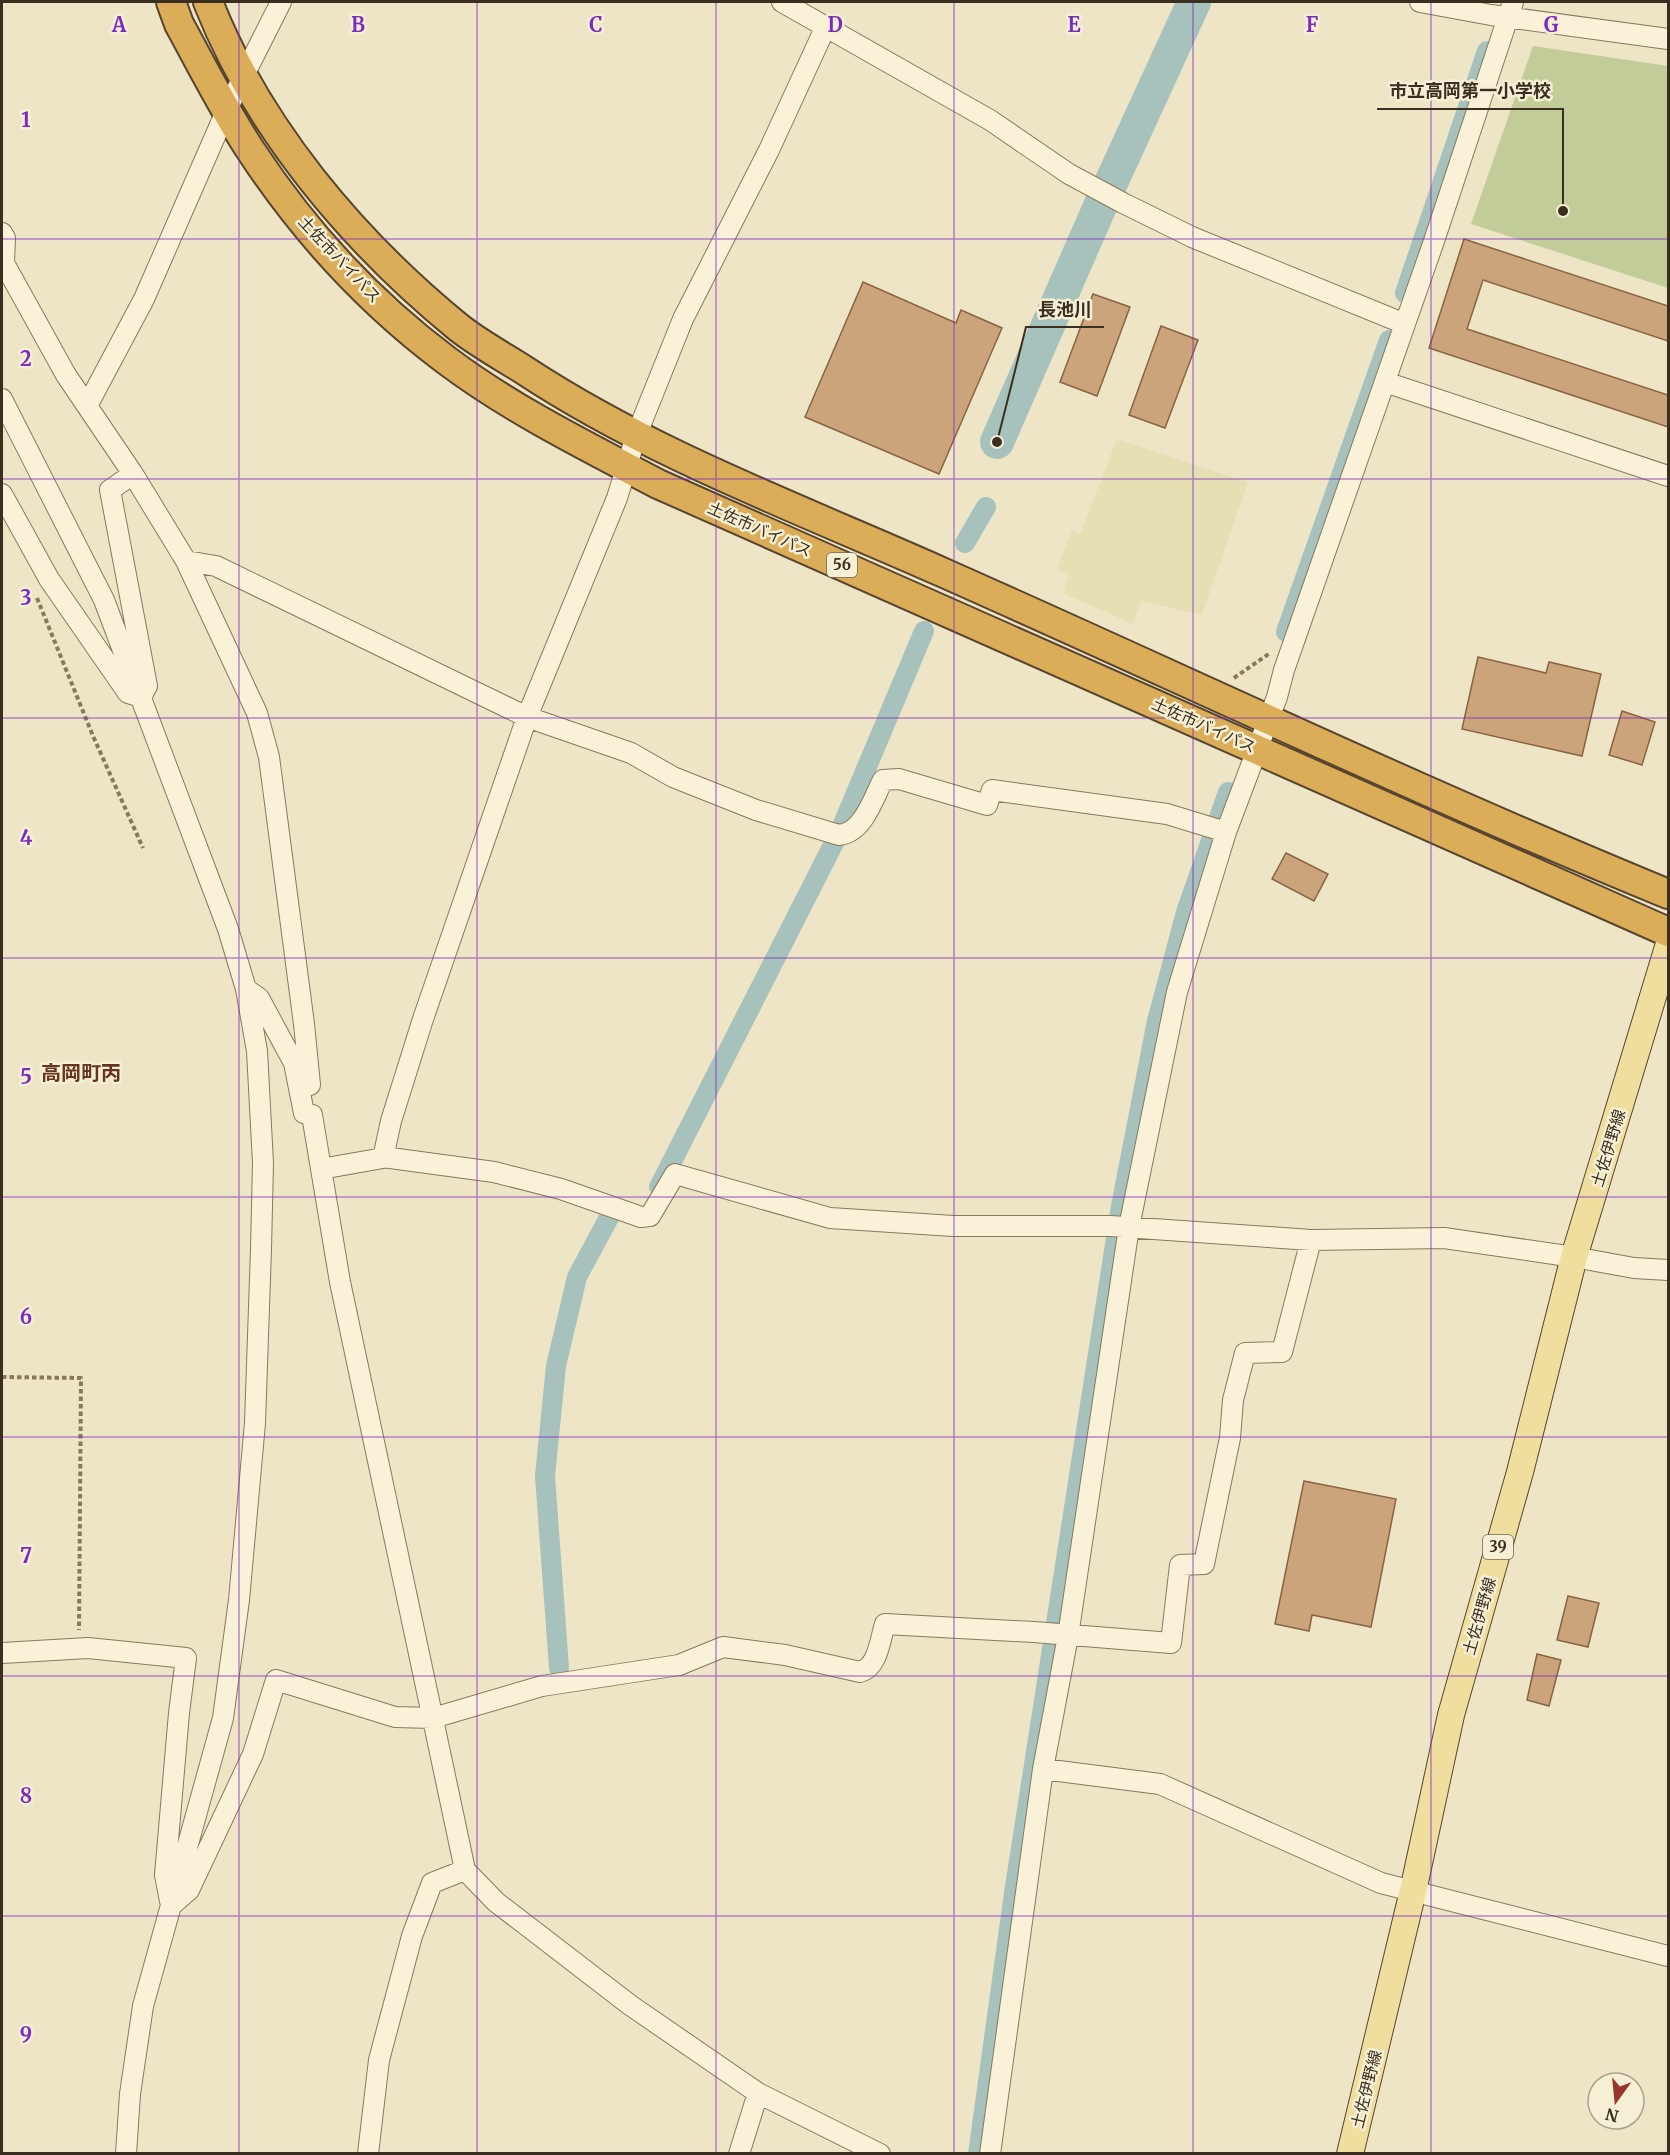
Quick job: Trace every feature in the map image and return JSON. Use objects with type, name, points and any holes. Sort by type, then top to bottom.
[{"type":"highway","name":"土佐市バイパス","points":[[171,2],[179,24],[250,150],[301,219],[364,290],[446,360],[549,427],[658,484],[1258,748],[1668,932]]},
{"type":"highway","name":"土佐市バイパス","points":[[208,2],[245,77],[278,132],[328,198],[385,260],[460,329],[565,397],[636,436],[1269,719],[1668,894]]},
{"type":"main road","name":"土佐伊野線","points":[[1350,2154],[1413,1891],[1451,1715],[1520,1472],[1575,1257],[1668,947]]},
{"type":"street","points":[[87,406],[144,299],[227,110],[281,2]]},
{"type":"street","points":[[782,2],[990,120],[1069,174],[1123,203],[1192,237],[1405,324]]},
{"type":"street","points":[[1420,2],[1511,9],[1668,39]]},
{"type":"street","points":[[990,2154],[1060,1635],[1123,1226],[1177,992],[1217,829],[1258,748],[1269,719],[1386,382],[1511,9]]},
{"type":"street","points":[[383,1157],[391,1121],[423,1019],[527,717],[628,468],[636,436],[683,319],[769,150],[826,26]]},
{"type":"street","points":[[2,233],[5,238],[4,263],[66,375],[133,474],[186,561],[257,713],[269,757],[304,1024],[312,1115],[342,1293],[465,1870],[496,1902],[630,2005],[758,2093],[880,2154]]},
{"type":"street","points":[[1386,382],[1668,476]]},
{"type":"street","points":[[2,399],[104,600],[228,929],[246,989],[258,1051],[263,1163],[255,1423],[239,1600],[223,1718],[143,2006],[130,2094],[126,2154]]},
{"type":"street","points":[[133,474],[110,490],[147,686],[141,697]]},
{"type":"street","points":[[2,494],[48,579],[128,693],[141,697]]},
{"type":"street","points":[[186,561],[216,566],[527,717],[631,753],[674,777],[756,810],[839,836],[852,831],[860,823],[883,780],[899,779],[987,805],[992,790],[1167,814],[1217,829]]},
{"type":"street","points":[[246,989],[259,998],[294,1063],[304,1113],[312,1115]]},
{"type":"street","points":[[321,1169],[383,1157],[494,1172],[561,1189],[641,1218],[650,1216],[675,1174],[830,1218],[953,1226],[1123,1226],[1311,1240],[1444,1238],[1634,1268],[1668,1270]]},
{"type":"street","points":[[171,1906],[189,1890],[253,1754],[276,1680],[313,1694],[395,1717],[433,1718],[542,1686],[679,1665],[723,1647],[785,1655],[860,1672],[868,1670],[873,1664],[885,1624],[1171,1643],[1180,1565],[1204,1564],[1230,1438],[1233,1400],[1245,1353],[1282,1352],[1311,1240]]},
{"type":"street","points":[[2,1653],[79,1649],[186,1658],[178,1713],[165,1875],[171,1906]]},
{"type":"street","points":[[1043,1769],[1160,1784],[1294,1842],[1354,1872],[1413,1891],[1668,1956]]},
{"type":"street","points":[[368,2154],[379,2060],[412,1936],[432,1883],[465,1870]]},
{"type":"street","points":[[739,2154],[758,2093]]},
{"type":"path","points":[[36,596],[142,848]]},
{"type":"path","points":[[2,1377],[81,1378],[79,1649]]},
{"type":"shaded area","points":[[1117,439],[1248,482],[1202,615],[1141,601],[1133,624],[1063,593],[1068,576],[1057,569],[1072,531],[1080,534]]},
{"type":"green space","points":[[1533,46],[1668,66],[1668,288],[1471,224]]},
{"type":"building","points":[[1464,239],[1668,306],[1668,341],[1483,280],[1467,329],[1668,395],[1668,427],[1429,348]]},
{"type":"building","points":[[863,282],[956,323],[961,310],[1002,328],[939,474],[805,417]]},
{"type":"building","points":[[1093,294],[1130,307],[1097,396],[1060,382]]},
{"type":"building","points":[[1161,326],[1198,340],[1165,428],[1129,415]]},
{"type":"building","points":[[1478,657],[1546,673],[1549,662],[1601,674],[1582,756],[1462,729]]},
{"type":"building","points":[[1622,711],[1655,722],[1642,765],[1609,755]]},
{"type":"building","points":[[1286,853],[1328,874],[1314,901],[1272,879]]},
{"type":"building","points":[[1304,1481],[1396,1499],[1371,1627],[1312,1615],[1309,1631],[1275,1624]]},
{"type":"building","points":[[1568,1596],[1599,1603],[1588,1647],[1557,1640]]},
{"type":"building","points":[[1537,1654],[1561,1660],[1549,1706],[1527,1700]]},
{"type":"waterway","points":[[1110,185],[1194,2]]},
{"type":"waterway","points":[[1405,293],[1487,51]]},
{"type":"waterway","points":[[997,442],[1101,204]]},
{"type":"waterway","points":[[1286,632],[1389,340]]},
{"type":"waterway","points":[[965,543],[986,507]]},
{"type":"waterway","points":[[840,831],[924,631]]},
{"type":"waterway","points":[[978,2154],[1014,1893],[1121,1206],[1157,1021],[1186,912],[1228,792]]},
{"type":"waterway","points":[[659,1187],[836,839]]},
{"type":"waterway","points":[[559,1668],[545,1476],[556,1366],[577,1277],[612,1212]]},
{"type":"place","name":"市立高岡第一小学校","points":[[1563,211]]},
{"type":"place","name":"長池川","points":[[997,442]]},
{"type":"district","name":"高岡町丙","points":[[81,1073]]}]
